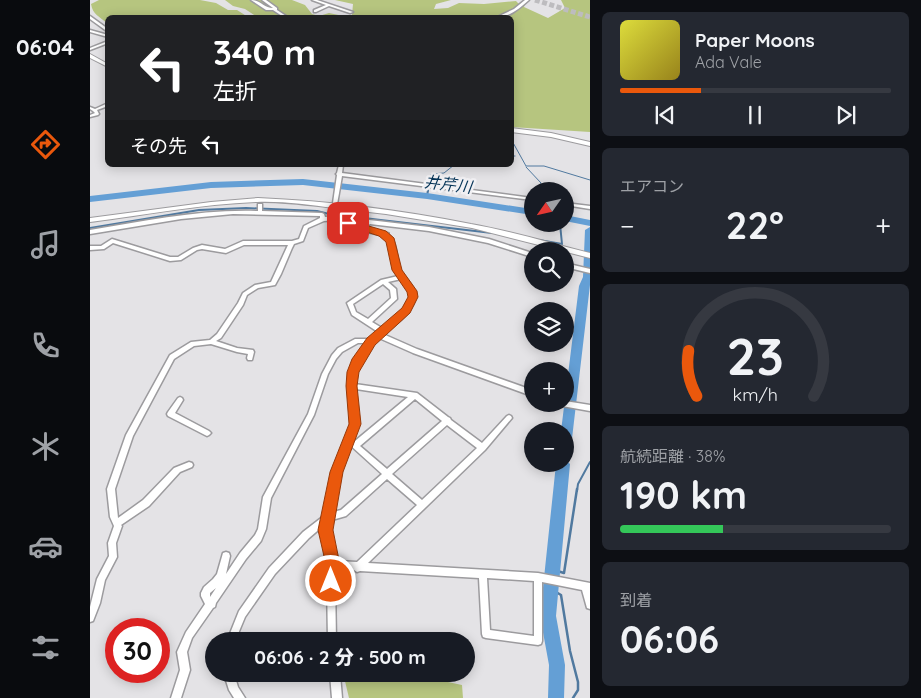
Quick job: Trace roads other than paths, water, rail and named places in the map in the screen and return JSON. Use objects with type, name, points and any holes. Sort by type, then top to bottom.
[{"type":"street","points":[[253,0],[267,9],[275,10],[283,15]]},
{"type":"street","points":[[264,0],[276,7],[275,10]]},
{"type":"street","points":[[314,0],[351,12]]},
{"type":"street","points":[[503,15],[515,10],[527,0]]},
{"type":"street","points":[[315,11],[328,5]]},
{"type":"street","points":[[90,16],[105,28]]},
{"type":"street","points":[[90,31],[105,35]]},
{"type":"street","points":[[90,50],[105,43]]},
{"type":"street","points":[[90,56],[105,64]]},
{"type":"street","points":[[90,116],[97,114],[92,109],[105,105]]},
{"type":"street","points":[[514,130],[550,135],[590,144]]},
{"type":"street","points":[[337,218],[334,205],[340,167]]},
{"type":"street","points":[[338,174],[524,198]]},
{"type":"street","points":[[90,220],[236,202],[278,201],[334,205],[472,226],[526,242]]},
{"type":"street","points":[[90,224],[180,214],[334,205],[470,230],[524,244]]},
{"type":"street","points":[[574,205],[590,208]]},
{"type":"street","points":[[260,208],[322,215],[323,219]]},
{"type":"street","points":[[90,232],[180,214]]},
{"type":"street","points":[[90,248],[102,248],[112,241],[170,259],[179,259],[202,247],[226,251],[243,243],[292,242],[301,240],[306,227],[323,219],[337,218],[360,228],[386,235],[391,240],[398,270],[412,291],[412,303],[407,311],[371,342],[356,362],[353,372],[352,386],[355,424],[336,472],[326,530],[333,565],[331,581],[332,632]]},
{"type":"street","points":[[360,228],[370,222],[428,229],[489,241],[524,252]]},
{"type":"street","points":[[211,342],[219,336],[241,304],[245,294],[257,286],[272,284],[279,276],[284,254],[292,242]]},
{"type":"street","points":[[574,255],[590,256]]},
{"type":"street","points":[[574,256],[590,260]]},
{"type":"street","points":[[574,267],[590,271]]},
{"type":"street","points":[[402,277],[383,281],[350,303],[354,313],[381,333],[415,351],[524,390]]},
{"type":"street","points":[[368,322],[394,299],[393,289],[383,281]]},
{"type":"street","points":[[176,698],[185,670],[182,652],[189,634],[212,604],[262,529],[267,498],[281,467],[311,415],[325,374],[334,357],[340,350],[357,341],[371,342]]},
{"type":"street","points":[[90,618],[96,603],[101,579],[113,557],[112,543],[118,526],[114,517],[111,488],[130,435],[172,357],[193,344],[211,342],[251,352],[250,358]]},
{"type":"street","points":[[352,386],[416,395],[482,448]]},
{"type":"street","points":[[355,446],[416,395]]},
{"type":"street","points":[[180,400],[170,414],[207,433]]},
{"type":"street","points":[[574,406],[590,408]]},
{"type":"street","points":[[357,568],[482,448],[509,418]]},
{"type":"street","points":[[235,632],[242,614],[272,571],[306,535],[328,517],[343,513],[448,420]]},
{"type":"street","points":[[349,440],[422,505]]},
{"type":"street","points":[[117,523],[146,503],[177,470],[189,465]]},
{"type":"street","points":[[212,604],[206,600],[206,590],[220,579],[226,556]]},
{"type":"street","points":[[333,565],[538,578],[566,582],[588,587],[590,605]]},
{"type":"street","points":[[482,574],[486,634],[538,641],[538,578]]},
{"type":"street","points":[[232,682],[234,690],[240,698]]},
{"type":"street","points":[[336,682],[337,698]]},
{"type":"waterway","points":[[514,144],[526,166],[544,166],[590,180]]},
{"type":"waterway","points":[[428,192],[431,174],[444,173],[452,167]]},
{"type":"waterway","points":[[526,167],[540,182]]},
{"type":"waterway","name":"井芹川","points":[[90,199],[211,185],[303,182],[427,196],[524,211]]},
{"type":"waterway","name":"井芹川","points":[[427,196],[428,190]]},
{"type":"waterway","points":[[90,228],[199,210],[246,208],[317,211],[333,215]]},
{"type":"waterway","points":[[338,215],[492,233]]},
{"type":"waterway","name":"井芹川","points":[[574,220],[590,223]]},
{"type":"waterway","points":[[568,422],[584,286],[588,277],[590,230]]},
{"type":"waterway","points":[[539,240],[562,244],[561,232]]},
{"type":"waterway","points":[[577,491],[578,484],[590,462]]},
{"type":"waterway","points":[[556,698],[557,665],[548,616],[562,472]]},
{"type":"waterway","points":[[554,570],[564,573],[577,489]]},
{"type":"waterway","points":[[551,589],[561,595],[570,651],[578,682],[578,690],[573,698]]},
{"type":"tunnel","points":[[535,0],[590,17]]}]
